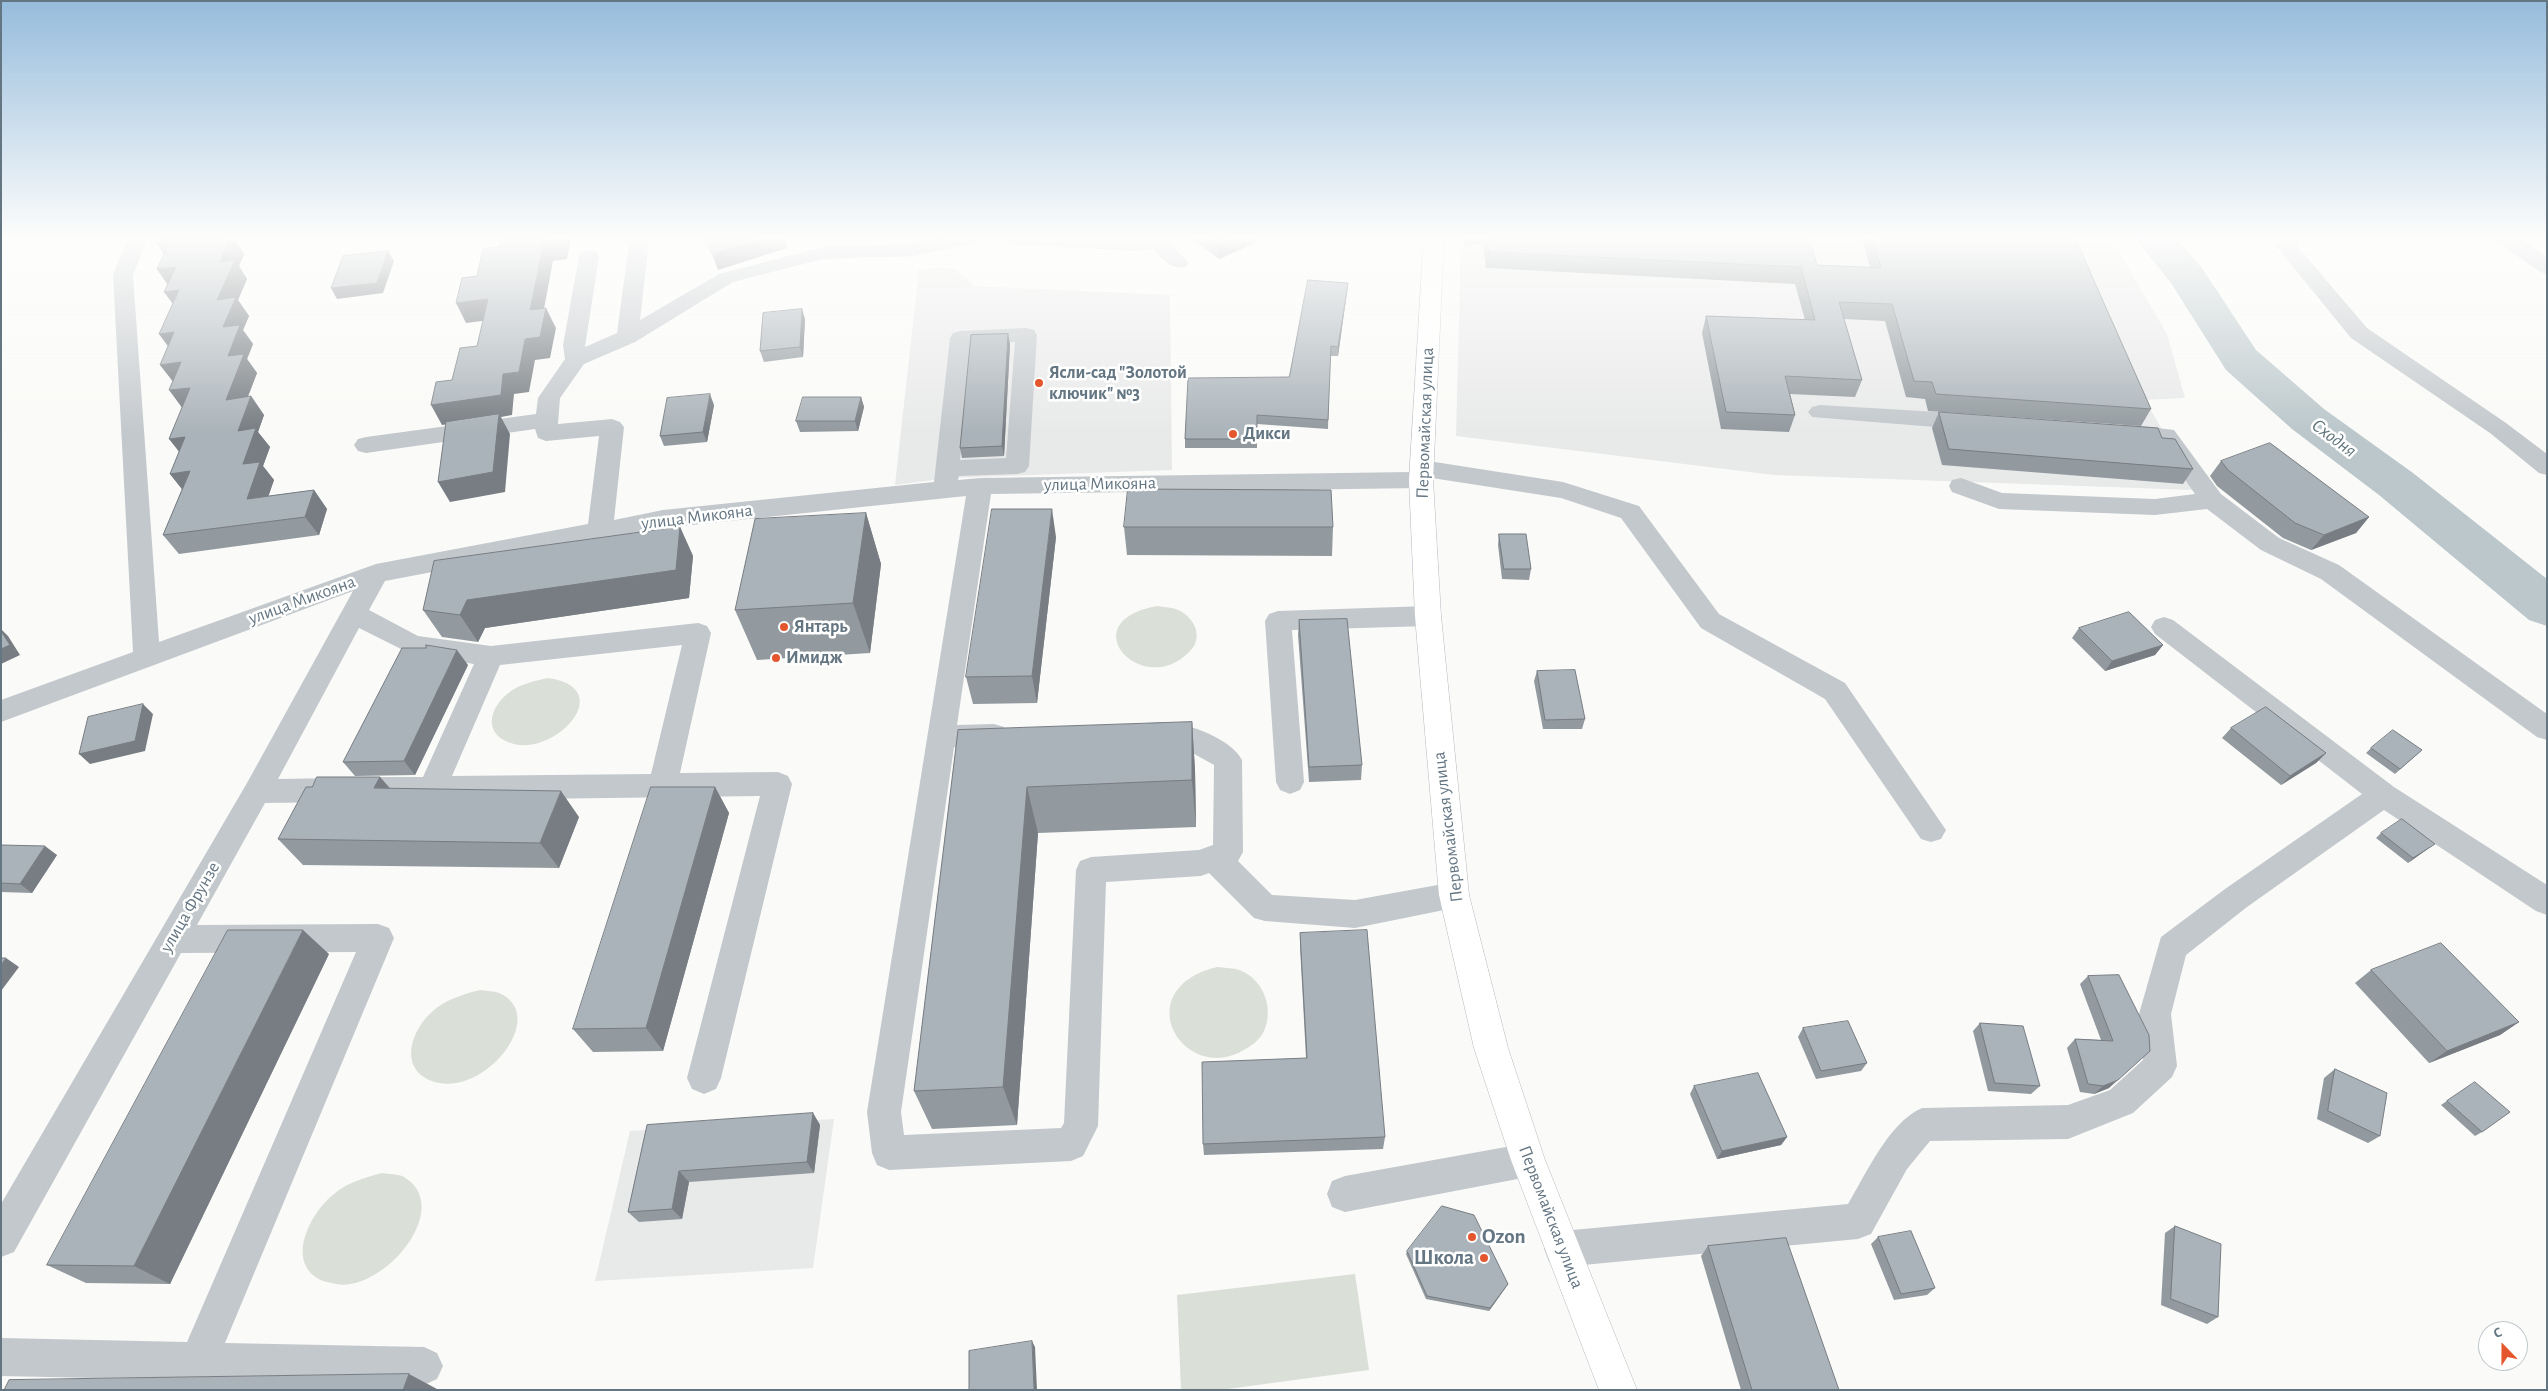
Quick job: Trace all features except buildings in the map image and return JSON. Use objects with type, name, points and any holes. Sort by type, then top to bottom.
[{"type":"main road","name":"Первомайская улица","points":[[1430,303],[1421,474],[1428,616],[1454,894],[1491,1048],[1528,1160],[1618,1390]]},
{"type":"street","points":[[125,303],[147,657]]},
{"type":"street","points":[[576,359],[574,345],[581,303]]},
{"type":"street","points":[[627,337],[631,303]]},
{"type":"street","points":[[600,531],[612,427],[546,433],[549,398],[576,359],[627,337],[684,303]]},
{"type":"street","points":[[2334,303],[2359,333],[2498,428],[2547,467]]},
{"type":"street","points":[[1026,335],[1016,466],[947,479],[961,338],[1026,335]]},
{"type":"street","points":[[1820,412],[1998,424]]},
{"type":"street","points":[[366,445],[547,420]]},
{"type":"street","points":[[2107,431],[2166,435],[2212,500],[2270,544],[2330,572],[2547,729]]},
{"type":"street","name":"улица Микояна","points":[[1,711],[376,573],[663,519],[947,479],[980,486],[1421,474],[1563,490],[1630,512],[1710,621],[1835,691],[1931,830]]},
{"type":"street","points":[[980,486],[884,1112],[889,1153],[1071,1144],[1081,1126],[1091,870],[1200,863],[1228,852],[1228,760],[1203,743],[1167,732],[1128,733]]},
{"type":"street","points":[[1961,486],[1999,501],[2155,507],[2212,500]]},
{"type":"street","name":"улица Фрунзе","points":[[1,1239],[257,791],[376,573]]},
{"type":"street","points":[[354,614],[413,645],[491,656],[698,633],[663,785]]},
{"type":"street","points":[[1290,782],[1278,621],[1428,616]]},
{"type":"street","points":[[2164,627],[2384,795],[2547,902]]},
{"type":"street","points":[[432,788],[491,656]]},
{"type":"street","points":[[942,736],[1020,735]]},
{"type":"street","points":[[257,791],[778,784],[704,1078]]},
{"type":"street","points":[[1562,1249],[1858,1221],[1895,1157],[1922,1125],[2068,1122],[2121,1102],[2160,1066],[2155,1014],[2172,947],[2236,898],[2384,795]]},
{"type":"street","points":[[1214,858],[1265,908],[1355,914],[1454,894]]},
{"type":"street","points":[[172,938],[378,938],[198,1361]]},
{"type":"street","points":[[1345,1194],[1528,1160]]},
{"type":"street","points":[[1,1357],[424,1366]]},
{"type":"shaded area","name":"Ясли-сад \"Золотой ключик\" №3","points":[[915,303],[1170,303],[1172,470],[948,478],[895,485]]},
{"type":"shaded area","points":[[1459,303],[2149,303],[2167,334],[2185,398],[2145,400],[2177,455],[2193,490],[1774,475],[1456,436]]},
{"type":"shaded area","points":[[1157,606],[1179,610],[1185,614],[1194,625],[1197,638],[1195,645],[1190,651],[1172,664],[1153,667],[1136,663],[1123,653],[1117,640],[1119,627],[1131,615]]},
{"type":"shaded area","points":[[548,678],[568,684],[578,694],[579,706],[573,719],[562,731],[547,740],[531,745],[514,744],[497,735],[493,728],[493,713],[503,698],[520,686]]},
{"type":"shaded area","points":[[1217,967],[1236,969],[1253,978],[1264,994],[1268,1012],[1264,1031],[1257,1040],[1242,1051],[1220,1058],[1200,1055],[1184,1045],[1173,1030],[1170,1012],[1174,994],[1190,978]]},
{"type":"shaded area","points":[[480,990],[499,993],[513,1004],[518,1018],[514,1035],[505,1051],[491,1066],[473,1078],[454,1083],[435,1082],[423,1076],[415,1068],[412,1058],[415,1035],[421,1025],[429,1015],[443,1004]]},
{"type":"shaded area","points":[[834,1119],[813,1268],[595,1281],[630,1131]]},
{"type":"shaded area","points":[[382,1173],[404,1177],[418,1191],[422,1209],[417,1229],[405,1248],[389,1264],[370,1277],[350,1284],[332,1283],[319,1279],[308,1269],[303,1259],[306,1235],[318,1211],[345,1186]]},
{"type":"shaded area","points":[[1355,1274],[1369,1370],[1220,1390],[1181,1390],[1177,1295]]},
{"type":"waterway","name":"Сходня","points":[[2205,303],[2241,360],[2308,419],[2396,484],[2547,607]]},
{"type":"place","name":"Ясли-сад \"Золотой ключик\" №3","points":[[1039,383]]},
{"type":"place","name":"Дикси","points":[[1233,434]]},
{"type":"place","name":"Янтарь","points":[[784,627]]},
{"type":"place","name":"Имидж","points":[[776,658]]},
{"type":"place","name":"Ozon","points":[[1472,1237]]},
{"type":"place","name":"Школа","points":[[1484,1258]]}]
